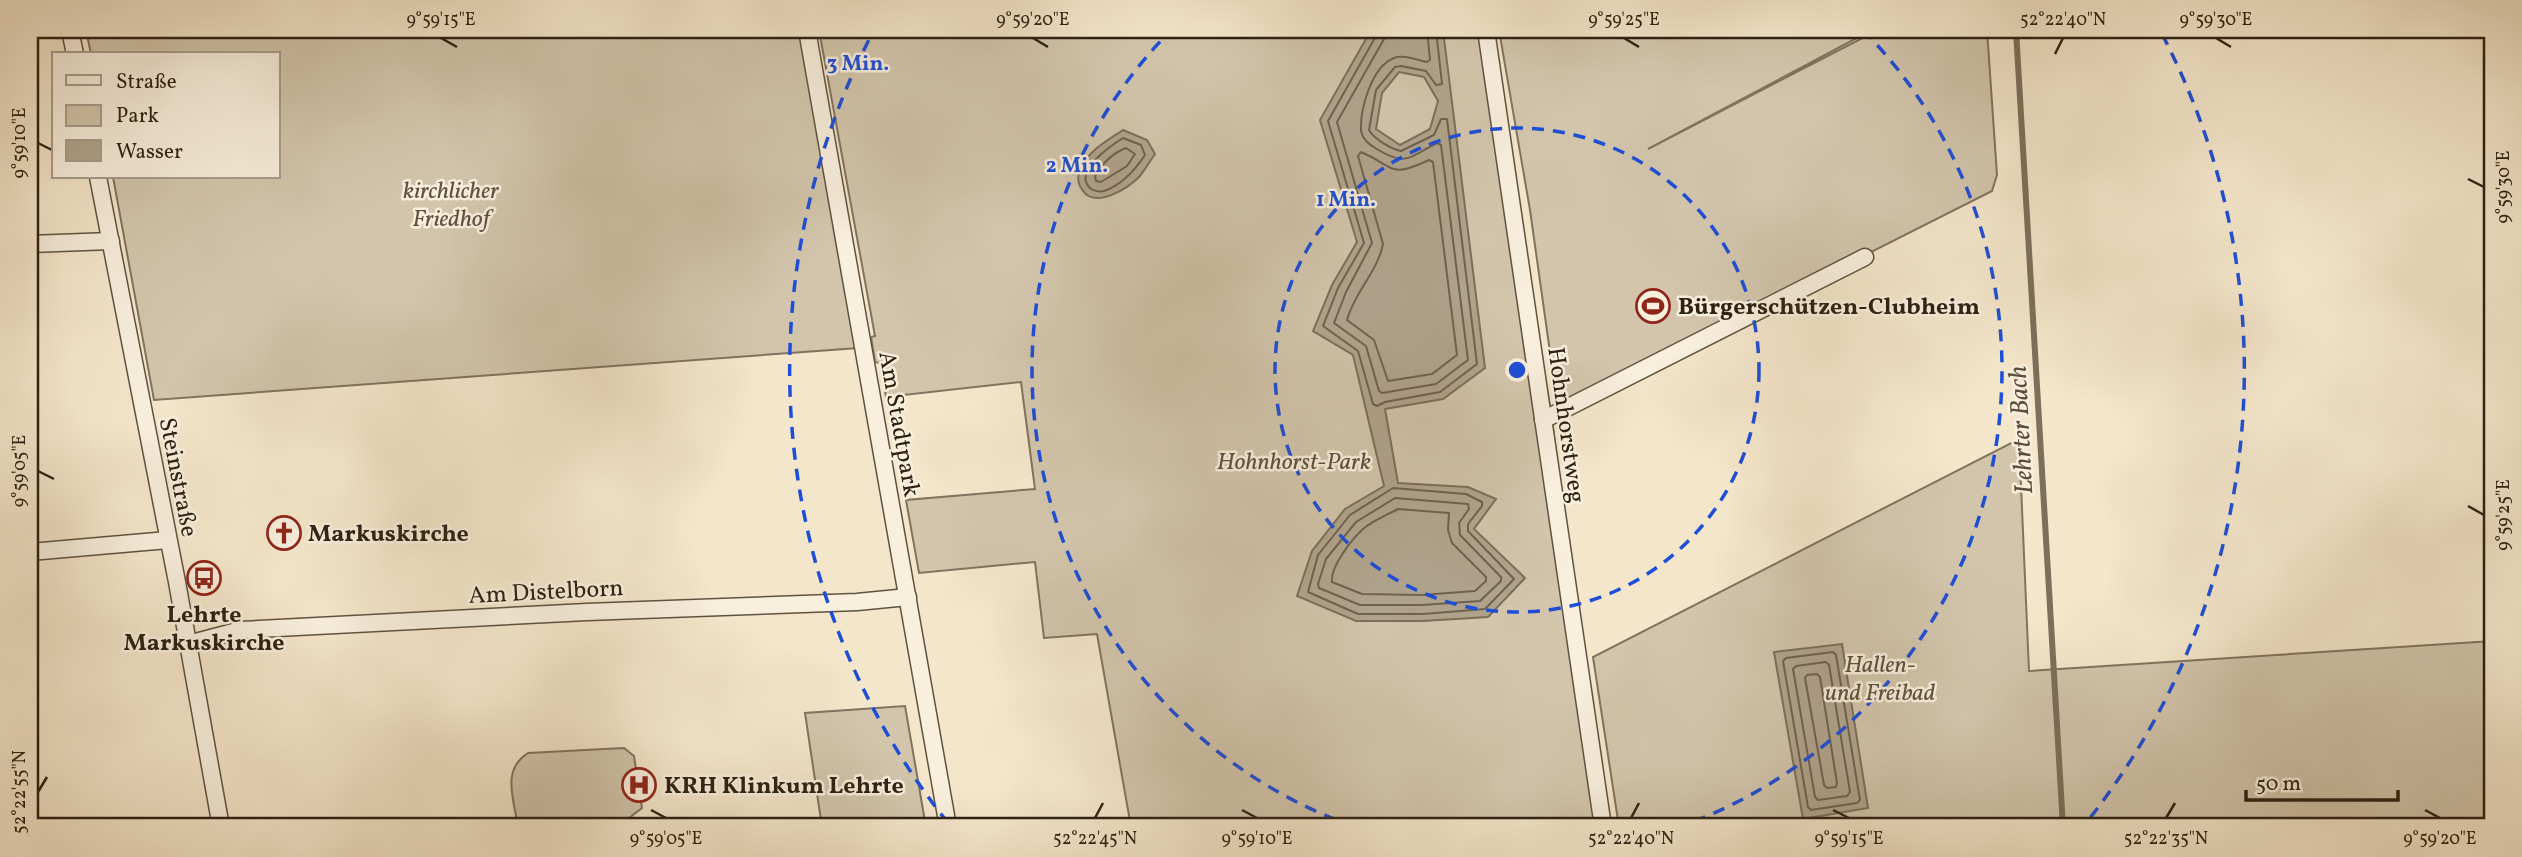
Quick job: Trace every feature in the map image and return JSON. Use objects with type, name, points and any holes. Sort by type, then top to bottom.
[{"type":"street","points":[[70,30],[75,52]]},
{"type":"street","name":"Am Stadtpark","points":[[807,30],[948,827]]},
{"type":"street","name":"Hohnhorstweg","points":[[1486,30],[1603,827]]},
{"type":"street","name":"Steinstraße","points":[[98,178],[221,827]]},
{"type":"street","points":[[30,244],[110,241]]},
{"type":"street","points":[[1544,420],[1865,257]]},
{"type":"street","points":[[30,552],[168,540]]},
{"type":"street","name":"Am Distelborn","points":[[188,643],[241,630],[587,612],[857,602],[908,597]]},
{"type":"green space","name":"kirchlicher Friedhof","points":[[86,30],[800,30],[858,348],[154,400],[113,178],[280,178],[280,52],[91,52]]},
{"type":"green space","name":"Hohnhorst-Park","points":[[819,30],[1487,30],[1551,413],[1605,827],[1131,827],[1097,634],[1044,638],[1035,562],[919,573],[906,500],[1035,489],[1021,382],[886,397],[880,363],[875,362],[871,337],[875,336]]},
{"type":"green space","name":"Bürgerschützen-Clubheim","points":[[1499,30],[1872,30],[1648,149],[1878,30],[1987,30],[1997,175],[1992,191],[1566,406],[1557,402],[1530,210]]},
{"type":"green space","name":"Hallen- und Freibad","points":[[2019,439],[2029,671],[2492,641],[2492,827],[1619,827],[1593,657]]},
{"type":"green space","points":[[905,706],[926,827],[822,827],[805,713]]},
{"type":"green space","points":[[624,748],[634,756],[642,808],[625,821],[626,827],[518,827],[512,796],[512,777],[514,768],[528,753]]},
{"type":"water","points":[[1371,30],[1443,30],[1485,368],[1443,399],[1385,409],[1398,483],[1468,487],[1496,499],[1474,529],[1525,578],[1488,617],[1356,621],[1297,596],[1312,551],[1345,509],[1384,486],[1353,355],[1313,331],[1332,285],[1357,242],[1320,120]],"holes":[[[1399,72],[1424,77],[1438,101],[1430,129],[1400,145],[1376,129],[1382,93]]]},
{"type":"water","points":[[1123,130],[1147,140],[1155,154],[1139,177],[1127,186],[1112,195],[1096,198],[1089,196],[1081,189],[1078,181],[1083,164],[1098,147]]},
{"type":"water","points":[[1842,644],[1868,808],[1803,819],[1774,652]]},
{"type":"waterway","name":"Lehrter Bach","points":[[2016,30],[2063,827]]},
{"type":"place","name":"Bürgerschützen-Clubheim","points":[[1653,306]]},
{"type":"place","name":"Markuskirche","points":[[284,533]]},
{"type":"place","name":"Lehrte Markuskirche","points":[[204,578]]},
{"type":"place","name":"KRH Klinkum Lehrte","points":[[639,785]]}]
